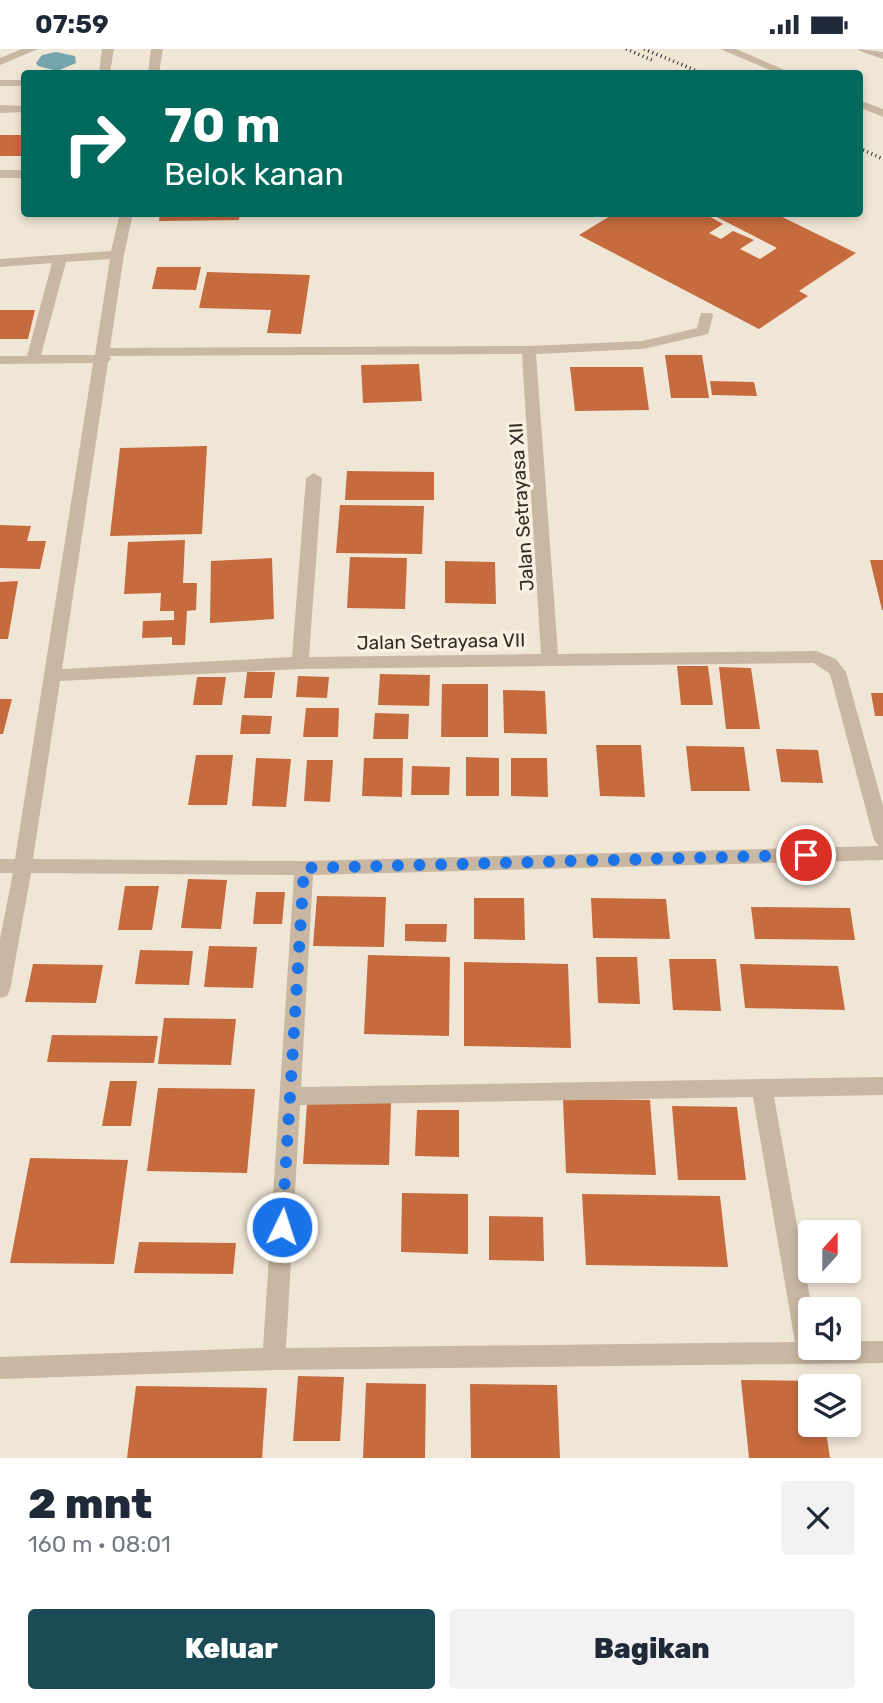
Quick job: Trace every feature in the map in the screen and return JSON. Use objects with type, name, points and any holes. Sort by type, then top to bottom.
[{"type":"street","points":[[0,62],[32,49]]},
{"type":"street","points":[[105,70],[108,49]]},
{"type":"street","points":[[154,70],[157,49]]},
{"type":"street","points":[[726,49],[778,70]]},
{"type":"street","points":[[864,49],[883,56]]},
{"type":"street","points":[[0,83],[21,83]]},
{"type":"street","points":[[863,105],[883,113]]},
{"type":"street","points":[[0,109],[21,109]]},
{"type":"street","points":[[0,174],[21,174]]},
{"type":"street","points":[[0,991],[23,867],[104,355],[117,255],[126,217]]},
{"type":"street","points":[[0,263],[117,255]]},
{"type":"street","points":[[33,359],[60,259]]},
{"type":"street","points":[[0,360],[104,355],[529,350],[657,342],[703,331],[706,316]]},
{"type":"street","name":"Jalan Setrayasa XII","points":[[529,350],[550,661]]},
{"type":"street","points":[[300,663],[314,478]]},
{"type":"street","name":"Jalan Setrayasa VII","points":[[52,675],[300,663],[803,656],[830,663],[838,672],[883,840]]},
{"type":"street","points":[[0,866],[304,868],[883,853]]},
{"type":"street","points":[[274,1359],[304,868]]},
{"type":"street","points":[[291,1096],[883,1086]]},
{"type":"street","points":[[762,1088],[798,1297]]},
{"type":"street","points":[[0,1368],[274,1359],[798,1352]]},
{"type":"street","points":[[861,1352],[883,1352]]},
{"type":"water","points":[[56,52],[75,56],[76,63],[53,70],[38,66],[36,63],[42,55]]},
{"type":"building","points":[[0,135],[21,135],[21,156],[0,156]]},
{"type":"building","points":[[160,217],[239,217],[239,220],[159,221]]},
{"type":"building","points":[[608,217],[710,217],[723,224],[709,233],[721,239],[733,231],[754,240],[740,249],[760,259],[777,248],[717,217],[782,217],[856,253],[799,291],[808,296],[759,329],[579,235]]},
{"type":"building","points":[[157,267],[201,267],[196,290],[152,289]]},
{"type":"building","points":[[207,272],[310,275],[301,334],[267,333],[271,310],[199,308]]},
{"type":"building","points":[[0,310],[35,310],[28,339],[0,339]]},
{"type":"building","points":[[665,355],[702,355],[709,398],[671,398]]},
{"type":"building","points":[[419,364],[422,401],[363,403],[361,365]]},
{"type":"building","points":[[570,367],[643,367],[649,410],[575,411]]},
{"type":"building","points":[[710,381],[754,382],[757,396],[712,395]]},
{"type":"building","points":[[207,446],[202,534],[110,536],[120,448]]},
{"type":"building","points":[[347,471],[434,472],[434,500],[345,500]]},
{"type":"building","points":[[340,505],[424,506],[422,554],[336,553]]},
{"type":"building","points":[[0,525],[31,526],[27,541],[46,541],[40,569],[0,568]]},
{"type":"building","points":[[185,540],[183,583],[197,583],[196,610],[187,611],[185,645],[172,645],[172,637],[142,638],[143,621],[174,620],[174,611],[160,611],[161,593],[124,594],[128,542]]},
{"type":"building","points":[[350,557],[407,558],[405,609],[347,608]]},
{"type":"building","points":[[272,558],[274,619],[210,623],[211,561]]},
{"type":"building","points":[[870,560],[883,560],[883,610],[882,610]]},
{"type":"building","points":[[445,561],[495,562],[496,604],[445,603]]},
{"type":"building","points":[[18,581],[8,639],[0,639],[0,582]]},
{"type":"building","points":[[677,666],[708,666],[713,705],[681,705]]},
{"type":"building","points":[[719,667],[751,668],[760,729],[726,729]]},
{"type":"building","points":[[247,672],[275,672],[272,698],[244,698]]},
{"type":"building","points":[[380,674],[430,675],[429,706],[378,705]]},
{"type":"building","points":[[298,676],[329,677],[327,698],[296,697]]},
{"type":"building","points":[[197,677],[226,677],[222,705],[193,705]]},
{"type":"building","points":[[442,684],[488,684],[488,737],[441,737]]},
{"type":"building","points":[[503,690],[545,691],[547,734],[504,733]]},
{"type":"building","points":[[871,693],[883,693],[883,716],[875,716]]},
{"type":"building","points":[[0,699],[12,699],[3,734],[0,734]]},
{"type":"building","points":[[306,708],[339,708],[338,737],[303,737]]},
{"type":"building","points":[[375,713],[409,714],[408,739],[373,739]]},
{"type":"building","points":[[242,715],[272,716],[270,734],[240,734]]},
{"type":"building","points":[[596,745],[641,745],[645,797],[600,796]]},
{"type":"building","points":[[686,746],[744,747],[750,791],[691,791]]},
{"type":"building","points":[[776,749],[818,750],[823,783],[781,782]]},
{"type":"building","points":[[196,755],[233,755],[227,805],[188,805]]},
{"type":"building","points":[[466,757],[499,758],[499,796],[466,796]]},
{"type":"building","points":[[256,758],[291,759],[286,807],[252,806]]},
{"type":"building","points":[[364,758],[403,758],[402,797],[362,796]]},
{"type":"building","points":[[511,758],[547,758],[548,797],[511,796]]},
{"type":"building","points":[[307,760],[333,760],[330,802],[304,801]]},
{"type":"building","points":[[412,766],[450,767],[449,795],[411,795]]},
{"type":"building","points":[[188,879],[227,880],[221,929],[181,928]]},
{"type":"building","points":[[125,886],[159,886],[152,930],[118,930]]},
{"type":"building","points":[[256,892],[285,892],[282,924],[253,924]]},
{"type":"building","points":[[317,896],[386,897],[384,947],[313,946]]},
{"type":"building","points":[[474,898],[524,898],[525,940],[474,939]]},
{"type":"building","points":[[591,898],[666,899],[670,939],[593,938]]},
{"type":"building","points":[[751,907],[850,908],[855,940],[755,939]]},
{"type":"building","points":[[405,924],[447,924],[446,942],[405,941]]},
{"type":"building","points":[[209,946],[257,947],[253,988],[204,987]]},
{"type":"building","points":[[140,950],[193,951],[189,985],[135,984]]},
{"type":"building","points":[[368,955],[450,957],[449,1036],[364,1034]]},
{"type":"building","points":[[596,957],[637,957],[640,1004],[598,1003]]},
{"type":"building","points":[[669,959],[716,959],[721,1011],[673,1010]]},
{"type":"building","points":[[464,962],[568,964],[571,1048],[464,1046]]},
{"type":"building","points":[[33,964],[103,965],[96,1003],[25,1002]]},
{"type":"building","points":[[740,964],[838,966],[845,1010],[745,1008]]},
{"type":"building","points":[[164,1018],[236,1019],[231,1065],[158,1064]]},
{"type":"building","points":[[52,1035],[158,1036],[154,1063],[47,1062]]},
{"type":"building","points":[[110,1081],[137,1081],[131,1126],[102,1126]]},
{"type":"building","points":[[158,1088],[255,1089],[247,1173],[147,1171]]},
{"type":"building","points":[[563,1099],[650,1100],[656,1175],[566,1173]]},
{"type":"building","points":[[307,1103],[391,1103],[389,1165],[303,1164]]},
{"type":"building","points":[[672,1106],[737,1107],[746,1180],[678,1180]]},
{"type":"building","points":[[417,1110],[459,1110],[459,1157],[415,1156]]},
{"type":"building","points":[[30,1158],[128,1160],[114,1264],[10,1263]]},
{"type":"building","points":[[402,1193],[468,1194],[468,1254],[401,1252]]},
{"type":"building","points":[[582,1194],[720,1196],[728,1267],[586,1265]]},
{"type":"building","points":[[489,1216],[543,1217],[544,1261],[489,1260]]},
{"type":"building","points":[[139,1242],[236,1243],[233,1274],[134,1273]]},
{"type":"building","points":[[298,1376],[344,1377],[340,1441],[293,1441]]},
{"type":"building","points":[[741,1380],[798,1381],[798,1437],[827,1437],[830,1458],[749,1458]]},
{"type":"building","points":[[366,1383],[426,1384],[425,1458],[363,1458]]},
{"type":"building","points":[[470,1384],[557,1385],[560,1458],[471,1458]]},
{"type":"building","points":[[136,1386],[267,1388],[262,1458],[127,1458]]},
{"type":"railway","points":[[626,49],[652,60]]},
{"type":"railway","points":[[644,49],[695,70]]},
{"type":"railway","points":[[863,150],[883,159]]},
{"type":"route","points":[[282,1227],[304,868],[806,855]]}]
